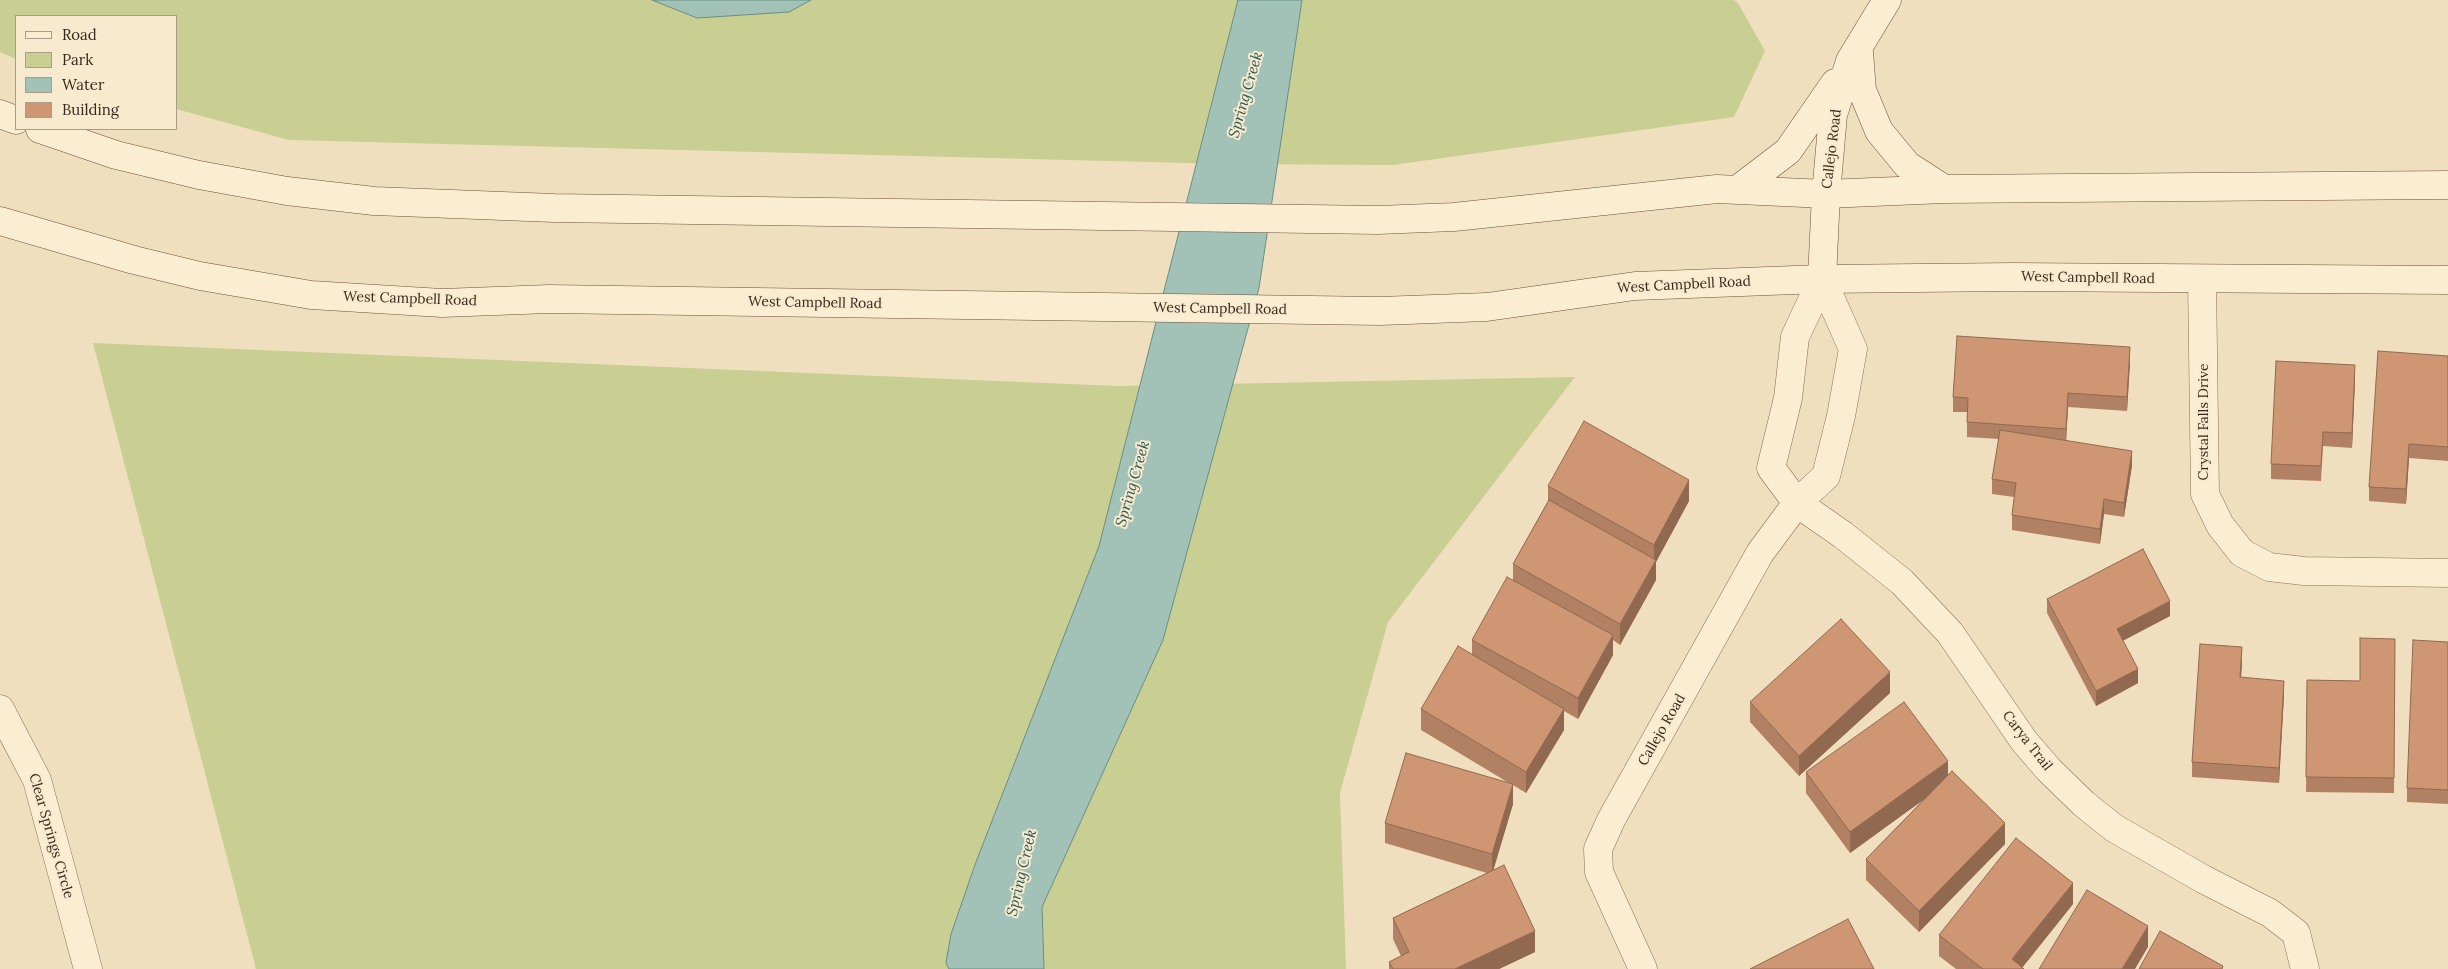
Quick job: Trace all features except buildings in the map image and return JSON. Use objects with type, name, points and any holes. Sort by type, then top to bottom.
[{"type":"main road","name":"Callejo Road","points":[[1797,503],[1771,468],[1788,398],[1794,337],[1822,279],[1826,194],[1834,115],[1854,54],[1887,0]]},
{"type":"main road","points":[[1854,54],[1862,90],[1879,131],[1906,165],[1944,189]]},
{"type":"main road","points":[[1737,190],[1788,151],[1854,54]]},
{"type":"main road","points":[[0,114],[15,120]]},
{"type":"main road","points":[[43,130],[116,155],[199,175],[288,191],[374,201],[554,208],[1378,220],[1454,217],[1717,189],[1826,194],[1944,189],[2448,185]]},
{"type":"main road","name":"West Campbell Road","points":[[0,221],[134,260],[200,276],[311,295],[442,302],[549,299],[1380,312],[1487,307],[1635,286],[1822,279],[2013,277],[2202,280],[2448,280]]},
{"type":"main road","name":"Callejo Road","points":[[1643,969],[1599,872],[1598,849],[1611,820],[1760,553],[1797,503],[1826,476],[1842,416],[1852,349],[1822,279]]},
{"type":"main road","name":"Crystal Falls Drive","points":[[2202,280],[2204,494],[2220,525],[2242,553],[2269,567],[2304,571],[2448,572]]},
{"type":"main road","name":"Carya Trail","points":[[1797,503],[1844,535],[1902,582],[1950,633],[2024,740],[2049,770],[2084,804],[2114,828],[2202,879],[2270,913],[2296,933],[2305,969]]},
{"type":"main road","name":"Clear Springs Circle","points":[[0,709],[37,780],[88,969]]},
{"type":"green space","points":[[0,0],[1734,0],[1738,3],[1765,51],[1734,117],[1393,165],[1227,164],[289,140],[178,110],[178,15],[15,15],[15,59],[0,52]]},
{"type":"green space","points":[[93,343],[1117,386],[1575,377],[1388,622],[1340,793],[1346,969],[256,969]]},
{"type":"water","points":[[652,0],[811,0],[789,12],[697,18]]},
{"type":"water","name":"Spring Creek","points":[[1238,0],[1302,0],[1259,288],[1163,640],[1042,907],[1044,969],[949,969],[946,963],[951,934],[976,862],[1099,546]]}]
